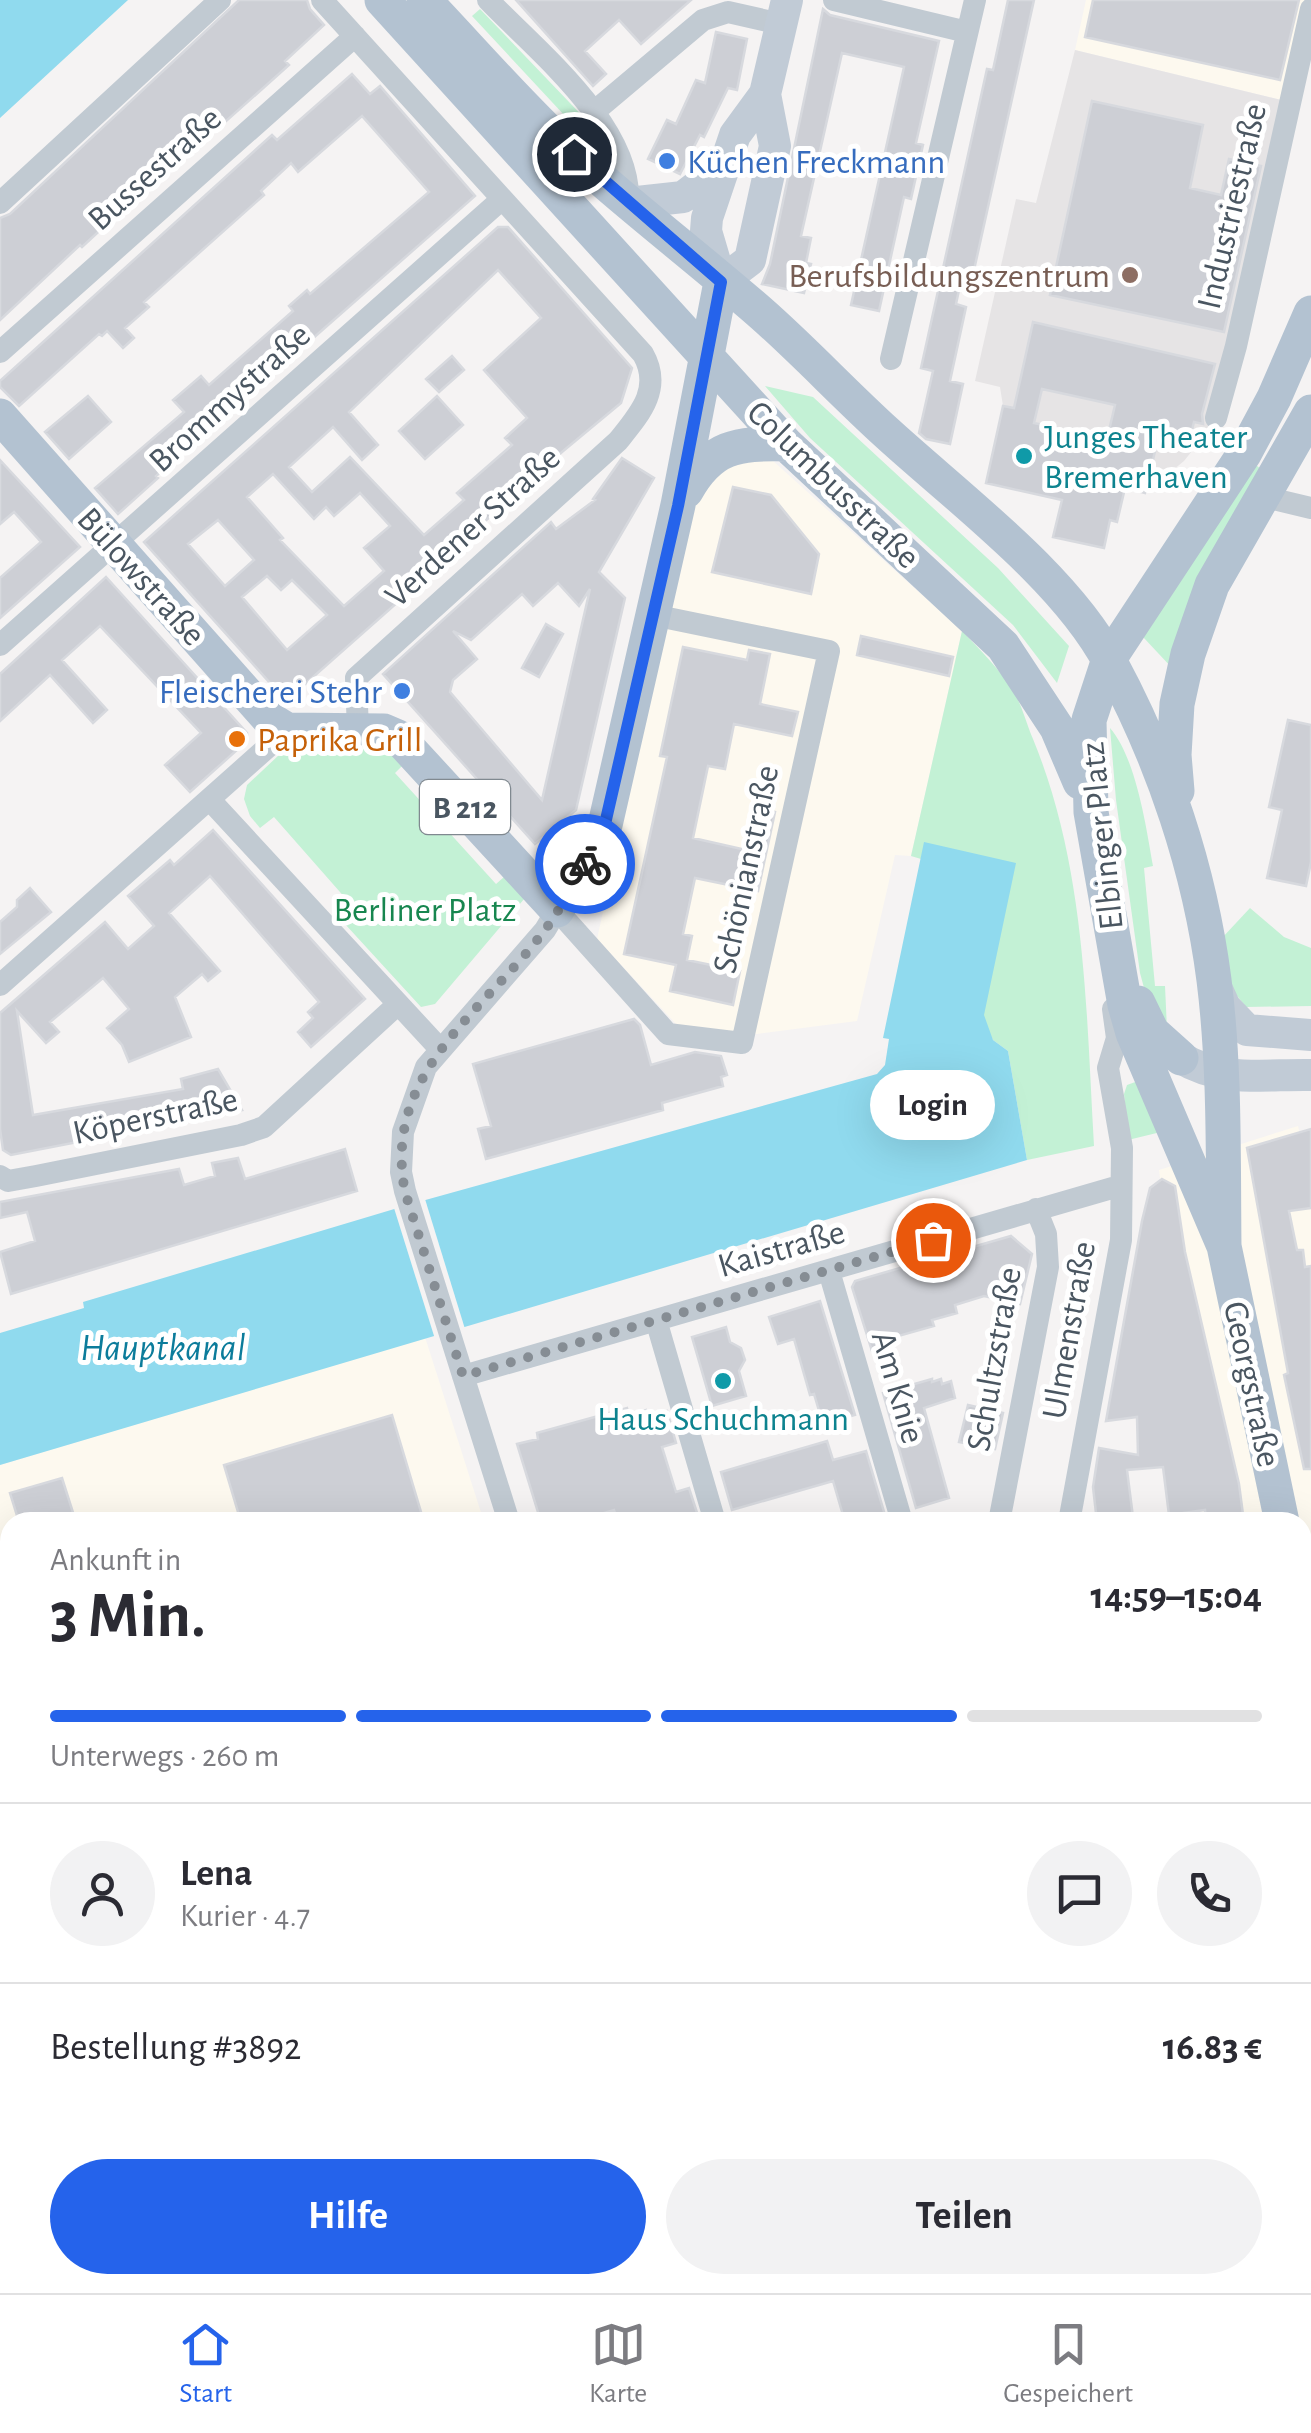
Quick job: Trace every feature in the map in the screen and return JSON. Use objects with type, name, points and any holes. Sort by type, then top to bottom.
[{"type":"main road","name":"Columbusstraße","points":[[382,0],[786,444],[1004,646],[1057,728],[1091,812]]},
{"type":"main road","name":"Columbusstraße","points":[[424,0],[547,130],[762,314],[882,429],[1036,566],[1078,613],[1110,660]]},
{"type":"main road","points":[[558,910],[605,824],[678,506],[721,282]]},
{"type":"main road","points":[[1110,660],[1244,454],[1274,398],[1311,313]]},
{"type":"main road","name":"Elbinger Platz","points":[[1180,826],[1174,755],[1177,704],[1188,654],[1212,585],[1311,412]]},
{"type":"main road","name":"Bülowstraße","points":[[0,416],[268,719],[287,730]]},
{"type":"main road","points":[[678,506],[698,468],[715,455],[735,447],[786,444]]},
{"type":"main road","name":"Elbinger Platz","points":[[1110,660],[1089,720],[1091,812],[1115,958],[1164,1062]]},
{"type":"main road","name":"Elbinger Platz","points":[[1110,660],[1148,740],[1180,826],[1214,982],[1219,1066]]},
{"type":"main road","name":"B 212","points":[[287,730],[384,731],[412,750],[558,910]]},
{"type":"main road","name":"Georgstraße","points":[[1164,1062],[1224,1246],[1280,1512]]},
{"type":"main road","name":"Georgstraße","points":[[1219,1066],[1224,1246]]},
{"type":"street","points":[[0,203],[220,0]]},
{"type":"street","points":[[322,0],[502,199]]},
{"type":"street","points":[[488,0],[595,112],[625,168],[628,203],[682,197],[721,168]]},
{"type":"street","points":[[834,0],[968,32]]},
{"type":"street","points":[[891,359],[975,0]]},
{"type":"street","name":"Industriestraße","points":[[1216,418],[1236,346],[1311,9]]},
{"type":"street","points":[[595,112],[702,20],[728,12],[784,12],[765,94],[735,134],[721,168],[706,231],[721,282],[750,260],[775,146],[765,94]]},
{"type":"street","name":"Bussestraße","points":[[0,352],[355,36]]},
{"type":"street","name":"Verdener Straße","points":[[358,730],[356,678],[618,441],[644,410],[651,377],[643,354],[502,199]]},
{"type":"street","name":"Brommystraße","points":[[0,645],[502,199]]},
{"type":"street","points":[[1265,498],[1311,508]]},
{"type":"street","name":"Schönianstraße","points":[[558,910],[668,1034],[742,1044],[829,651],[653,615]]},
{"type":"street","points":[[0,985],[287,730]]},
{"type":"street","points":[[210,800],[440,1050]]},
{"type":"street","points":[[506,1512],[408,1204],[401,1172],[403,1132],[426,1067],[558,910]]},
{"type":"street","name":"Elbinger Platz","points":[[1115,958],[1112,998],[1117,1038],[1108,1068],[1122,1148]]},
{"type":"street","points":[[1214,982],[1225,1007],[1247,1030],[1311,1036]]},
{"type":"street","name":"Köperstraße","points":[[0,1176],[8,1181],[36,1176],[264,1127],[398,1004]]},
{"type":"street","points":[[1115,1100],[1119,1081],[1126,1074],[1164,1062],[1200,1069],[1311,1056]]},
{"type":"street","points":[[1219,1066],[1311,1074]]},
{"type":"street","name":"Ulmenstraße","points":[[1070,1512],[1121,1240],[1122,1148]]},
{"type":"street","name":"Kaistraße","points":[[463,1376],[1120,1186]]},
{"type":"street","name":"Schultzstraße","points":[[1001,1512],[1048,1267],[1046,1234],[1036,1209]]},
{"type":"street","name":"Am Knie","points":[[828,1270],[899,1512]]},
{"type":"street","points":[[656,1320],[712,1512]]},
{"type":"shaded area","points":[[1086,0],[1311,0],[1298,104],[1075,50]]},
{"type":"shaded area","name":"Berufsbildungszentrum","points":[[1075,50],[1298,104],[1246,347],[1208,431],[1184,461],[1145,493],[1119,487],[1107,439],[1034,423],[1035,413],[1003,406],[1000,387],[975,381],[1016,199],[1036,203]]},
{"type":"shaded area","points":[[772,460],[962,631],[911,856],[895,855],[857,1021],[757,1034],[678,1026],[597,939],[695,493],[711,463]]},
{"type":"shaded area","points":[[1298,1126],[1311,1179],[1311,1512],[1202,1512],[1159,1170]]},
{"type":"shaded area","points":[[425,1337],[481,1512],[0,1512],[0,1465]]},
{"type":"green space","points":[[480,9],[592,126],[605,159],[472,16]]},
{"type":"green space","points":[[765,386],[813,397],[998,568],[1069,646],[1057,683],[1013,625],[810,438]]},
{"type":"green space","points":[[1254,464],[1266,472],[1173,669],[1143,637]]},
{"type":"green space","points":[[962,631],[1004,678],[1023,712],[1051,788],[1064,838],[1080,939],[1094,1146],[1027,1160],[1008,1051],[993,1040],[986,1027],[925,843],[921,859],[911,856]]},
{"type":"green space","points":[[1110,728],[1127,757],[1147,832],[1153,866],[1144,868],[1155,986],[1165,986],[1167,1029],[1146,995],[1140,973]]},
{"type":"green space","name":"Berliner Platz","points":[[377,743],[409,759],[395,773],[496,884],[511,871],[530,892],[435,1004],[421,1007],[334,912],[347,900],[274,817],[260,828],[244,799],[247,785],[290,749]]},
{"type":"green space","points":[[1250,908],[1284,937],[1311,948],[1311,1006],[1246,1007],[1230,987],[1222,938]]},
{"type":"green space","points":[[1138,1081],[1169,1130],[1128,1140],[1124,1094],[1127,1085]]},
{"type":"water","points":[[0,0],[128,0],[0,118]]},
{"type":"water","name":"Hauptkanal","points":[[924,842],[1016,863],[984,1015],[993,1040],[1008,1051],[1027,1160],[0,1465],[0,1333],[84,1308],[83,1302],[411,1204],[877,1074],[885,1065],[889,1039],[883,1038]]},
{"type":"pier","points":[[425,1199],[465,1329],[435,1339],[394,1208]]},
{"type":"building","points":[[239,0],[307,0],[324,25],[285,61],[289,65],[125,211],[80,245],[0,320],[0,218],[10,214]]},
{"type":"building","points":[[516,0],[691,0],[641,44],[619,20],[585,51],[606,74],[593,86]]},
{"type":"building","points":[[1008,0],[1034,0],[972,279],[962,276],[956,304],[966,307],[950,381],[963,384],[950,444],[926,439],[919,433],[933,371],[921,368],[987,69],[993,70]]},
{"type":"building","points":[[1093,0],[1299,0],[1280,80],[1085,37]]},
{"type":"building","points":[[823,9],[830,15],[939,41],[916,143],[923,145],[911,199],[904,197],[879,311],[851,305],[904,67],[842,53],[801,236],[811,238],[806,263],[811,264],[804,293],[762,284],[770,264]]},
{"type":"building","points":[[716,32],[747,39],[737,90],[728,88],[680,174],[648,159],[667,120],[676,124],[696,80],[705,83]]},
{"type":"building","points":[[352,74],[370,94],[380,86],[475,196],[156,476],[118,514],[95,488],[184,412],[173,400],[201,376],[209,385],[293,311],[289,306],[307,290],[310,294],[429,192],[362,116],[298,172],[291,163],[261,191],[264,195],[144,302],[149,307],[125,328],[134,338],[123,348],[107,331],[99,334],[19,406],[0,387],[0,381],[272,135],[277,140]]},
{"type":"building","points":[[1092,101],[1203,125],[1190,188],[1221,195],[1229,159],[1261,166],[1224,332],[1050,295]]},
{"type":"building","points":[[498,227],[508,227],[632,368],[621,403],[286,701],[144,542]],"holes":[[[498,270],[541,318],[484,370],[527,418],[505,438],[512,445],[457,493],[464,500],[424,535],[350,457],[312,492],[289,467],[333,427],[362,460],[378,445],[349,412]],[[273,474],[314,519],[326,507],[334,516],[360,493],[390,526],[364,548],[384,571],[344,606],[280,540],[283,538],[247,497]],[[218,520],[254,560],[225,586],[188,544]],[[267,576],[281,590],[292,580],[327,615],[287,650],[242,597]]]},
{"type":"building","points":[[1033,322],[1215,364],[1203,424],[1194,422],[1187,450],[1157,443],[1145,493],[1125,488],[1117,522],[1110,520],[1104,548],[1053,537],[1062,500],[986,483],[1003,406],[1014,408]],"holes":[[[1042,389],[1115,405],[1107,439],[1034,423]]]},
{"type":"building","points":[[452,356],[464,370],[439,392],[426,379]]},
{"type":"building","points":[[88,396],[111,422],[69,459],[45,432]]},
{"type":"building","points":[[437,396],[463,425],[425,459],[399,431]]},
{"type":"building","points":[[622,458],[654,478],[599,572],[625,598],[576,810],[535,844],[383,674],[551,522],[556,529],[593,499]],"holes":[[[558,583],[579,606],[590,589],[542,800],[450,692],[453,680],[477,659],[453,631],[471,640],[522,594],[533,606]]]},
{"type":"building","points":[[0,460],[80,547],[0,618],[0,578],[41,542],[14,512],[0,524]]},
{"type":"building","points":[[733,487],[771,495],[819,554],[811,594],[712,572]]},
{"type":"building","points":[[106,577],[247,733],[247,741],[190,792],[165,765],[201,733],[100,626],[62,660],[107,710],[93,723],[50,675],[0,721],[0,674]]},
{"type":"building","points":[[546,624],[563,634],[539,677],[522,668]]},
{"type":"building","points":[[861,636],[953,657],[949,676],[857,655]]},
{"type":"building","points":[[683,647],[747,660],[749,650],[770,654],[760,704],[798,712],[792,736],[734,724],[725,769],[708,766],[693,838],[746,850],[755,808],[775,812],[758,891],[695,878],[683,934],[692,936],[687,960],[740,971],[733,1005],[670,991],[676,965],[624,954],[667,757],[660,756]]},
{"type":"building","points":[[1288,720],[1311,725],[1311,862],[1306,886],[1267,878],[1282,810],[1269,807]]},
{"type":"building","points":[[213,830],[365,999],[311,1047],[298,1032],[313,1018],[308,1012],[319,1002],[210,876],[169,913],[220,971],[208,981],[202,974],[175,997],[191,1037],[129,1062],[122,1045],[107,1028],[129,1009],[103,978],[50,1022],[59,1032],[46,1043],[17,1011],[33,1115],[183,1089],[181,1079],[218,1069],[242,1110],[11,1155],[3,1150],[0,1013],[105,922],[128,949],[154,926],[128,896],[170,860],[174,865]]},
{"type":"building","points":[[30,888],[51,912],[0,954],[0,922]]},
{"type":"building","points":[[634,1019],[640,1025],[651,1065],[695,1052],[721,1056],[727,1075],[721,1077],[723,1086],[662,1103],[663,1110],[486,1159],[478,1129],[491,1126],[473,1064]]},
{"type":"building","points":[[1311,1129],[1311,1208],[1289,1211],[1297,1250],[1303,1250],[1305,1267],[1311,1266],[1311,1469],[1304,1469],[1284,1375],[1288,1373],[1247,1148]]},
{"type":"building","points":[[345,1149],[357,1191],[11,1294],[0,1252],[35,1241],[27,1212],[0,1218],[0,1202],[179,1169],[184,1185],[215,1176],[212,1163],[238,1158],[245,1179]]},
{"type":"building","points":[[1162,1179],[1175,1186],[1185,1252],[1243,1512],[1169,1512],[1163,1467],[1127,1470],[1132,1512],[1096,1512],[1093,1487],[1099,1448],[1138,1455],[1137,1417],[1106,1421],[1150,1188]]},
{"type":"building","points":[[1011,1236],[1032,1254],[1020,1304],[984,1296],[955,1305],[957,1313],[932,1320],[934,1326],[891,1338],[893,1345],[872,1351],[852,1287],[855,1281]]},
{"type":"building","points":[[820,1301],[855,1415],[823,1424],[794,1339],[778,1344],[769,1317]]},
{"type":"building","name":"Haus Schuchmann","points":[[726,1327],[730,1342],[741,1348],[745,1360],[739,1371],[746,1396],[712,1406],[692,1337]]},
{"type":"building","points":[[941,1379],[942,1384],[951,1381],[955,1398],[924,1408],[949,1498],[916,1508],[883,1393]]},
{"type":"building","points":[[968,1405],[1003,1413],[995,1449],[959,1442]]},
{"type":"building","points":[[627,1408],[629,1415],[646,1410],[648,1417],[667,1411],[676,1443],[662,1447],[676,1492],[689,1488],[697,1512],[538,1512],[517,1444],[538,1439],[537,1433]]},
{"type":"building","points":[[392,1415],[421,1512],[238,1512],[224,1465]]},
{"type":"building","points":[[827,1441],[833,1460],[866,1451],[884,1512],[842,1512],[833,1481],[732,1510],[721,1472]]},
{"type":"building","points":[[62,1478],[73,1512],[16,1512],[10,1493]]},
{"type":"way so far","points":[[585,864],[545,930],[426,1067],[407,1115],[401,1172],[405,1192],[463,1376],[933,1240]]},
{"type":"place","name":"Küchen Freckmann","points":[[667,161]]},
{"type":"place","name":"Berufsbildungszentrum","points":[[1130,275]]},
{"type":"place","name":"Junges Theater Bremerhaven","points":[[1024,456]]},
{"type":"place","name":"Fleischerei Stehr","points":[[402,691]]},
{"type":"place","name":"Paprika Grill","points":[[237,739]]},
{"type":"place","name":"Login","points":[[933,1240]]},
{"type":"place","name":"Haus Schuchmann","points":[[723,1381]]},
{"type":"route","points":[[574,154],[721,282],[678,506],[605,824],[585,864]]}]
